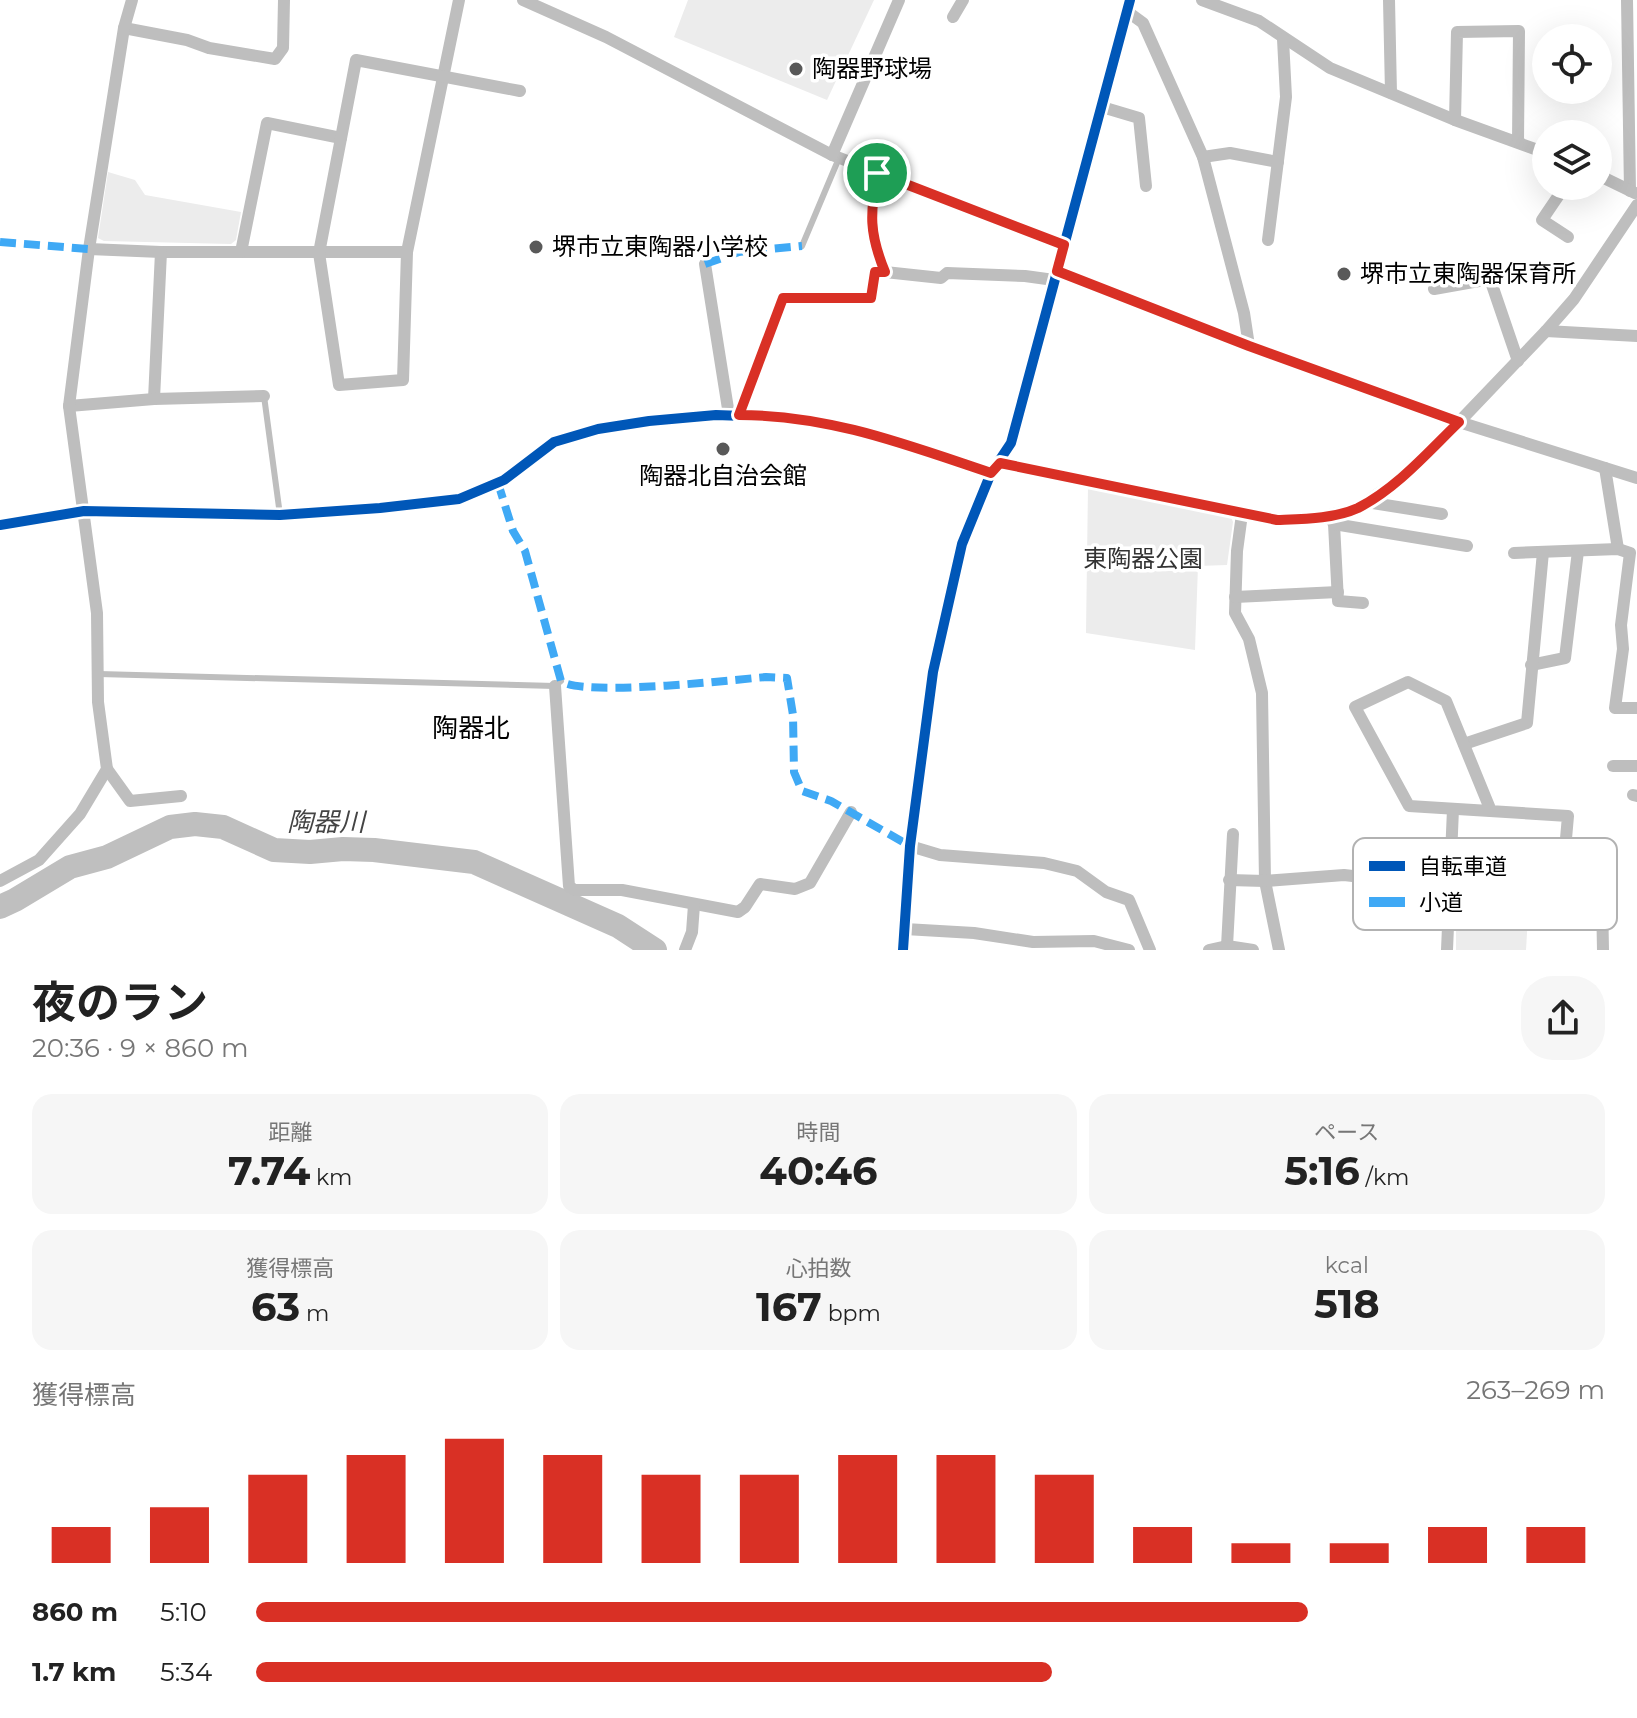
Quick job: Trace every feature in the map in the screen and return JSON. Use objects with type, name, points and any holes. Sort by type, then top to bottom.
[{"type":"street","points":[[132,0],[124,28],[89,249],[69,406],[97,613],[98,702],[107,769],[130,801],[181,796]]},
{"type":"street","points":[[124,28],[187,40],[209,48],[275,59],[283,48],[284,0]]},
{"type":"street","points":[[459,0],[444,76],[407,252],[403,380],[339,385],[319,253],[356,60],[444,76],[520,91]]},
{"type":"street","points":[[523,0],[606,37],[835,156],[1064,245]]},
{"type":"street","points":[[835,156],[899,0]]},
{"type":"street","points":[[953,17],[963,0]]},
{"type":"street","points":[[1202,0],[1236,5],[1330,68],[1455,120],[1532,148]]},
{"type":"street","points":[[1389,0],[1391,93]]},
{"type":"street","points":[[1612,182],[1634,192],[1627,0]]},
{"type":"street","points":[[903,950],[910,846],[933,672],[962,544],[996,468],[1011,443],[1129,6]]},
{"type":"street","points":[[1129,6],[1143,23],[1203,157],[1244,313],[1249,346]]},
{"type":"street","points":[[1455,120],[1457,32],[1519,31],[1518,142]]},
{"type":"street","points":[[1268,240],[1286,97],[1283,39]]},
{"type":"street","points":[[1102,107],[1139,118],[1146,186]]},
{"type":"street","points":[[241,252],[267,123],[341,138]]},
{"type":"street","points":[[1203,157],[1230,153],[1278,162]]},
{"type":"street","points":[[877,173],[870,214],[876,251],[885,272],[941,278],[947,273],[1055,275],[1459,422],[1637,478]]},
{"type":"street","points":[[1556,200],[1542,220],[1568,237]]},
{"type":"street","points":[[1331,520],[1356,509],[1394,483],[1459,422],[1574,299],[1637,205]]},
{"type":"street","points":[[89,249],[407,252]]},
{"type":"street","points":[[154,399],[161,252]]},
{"type":"street","points":[[705,264],[734,415]]},
{"type":"street","points":[[1434,289],[1490,279],[1518,361]]},
{"type":"street","points":[[1546,331],[1637,336]]},
{"type":"street","points":[[69,406],[154,399],[264,396]]},
{"type":"street","points":[[0,525],[84,511],[280,515],[459,499],[504,480],[554,442],[598,429],[649,421],[734,415],[801,418],[863,430],[996,468],[1277,520],[1331,520],[1467,546]]},
{"type":"street","points":[[1605,468],[1618,549]]},
{"type":"street","points":[[1366,502],[1442,514]]},
{"type":"street","points":[[1242,514],[1235,613],[1249,639],[1262,693],[1265,881],[1279,950]]},
{"type":"street","points":[[1331,520],[1338,601],[1363,603]]},
{"type":"street","points":[[1514,553],[1618,549],[1630,553],[1621,625],[1630,649],[1615,708],[1637,708]]},
{"type":"street","points":[[1531,665],[1565,658],[1578,551]]},
{"type":"street","points":[[1464,744],[1527,723],[1543,552]]},
{"type":"street","points":[[1235,597],[1338,592]]},
{"type":"street","points":[[1491,811],[1446,701],[1408,682],[1355,707],[1409,806],[1568,816],[1566,838]]},
{"type":"street","points":[[558,684],[569,886],[574,890],[622,890],[738,912],[745,907],[760,884],[795,889],[810,883],[851,812]]},
{"type":"street","points":[[1613,766],[1637,766]]},
{"type":"street","points":[[0,881],[39,860],[80,814],[107,769]]},
{"type":"street","points":[[1452,838],[1453,809]]},
{"type":"street","points":[[1227,946],[1233,834]]},
{"type":"street","points":[[910,846],[940,855],[1044,863],[1077,871],[1106,892],[1129,900],[1150,950]]},
{"type":"street","points":[[1229,880],[1353,876]]},
{"type":"street","points":[[685,950],[692,932],[694,905]]},
{"type":"street","points":[[905,929],[974,933],[1033,942],[1094,941],[1129,950]]},
{"type":"street","points":[[1447,950],[1448,930]]},
{"type":"street","points":[[1603,930],[1603,950]]},
{"type":"street","points":[[1209,950],[1227,946],[1253,950]]},
{"type":"lane","points":[[802,246],[835,156]]},
{"type":"lane","points":[[734,415],[783,298],[871,298],[875,272],[885,272]]},
{"type":"lane","points":[[264,396],[280,515]]},
{"type":"lane","points":[[98,674],[558,684]]},
{"type":"green space","name":"陶器野球場","points":[[688,0],[874,0],[827,100],[674,37]]},
{"type":"green space","points":[[108,172],[135,180],[145,195],[241,212],[236,240],[231,244],[104,241],[98,238]]},
{"type":"green space","name":"東陶器公園","points":[[1088,486],[1231,517],[1233,522],[1227,565],[1198,566],[1195,650],[1086,633]]},
{"type":"green space","points":[[1456,930],[1527,930],[1526,950],[1456,950]]},
{"type":"waterway","name":"陶器川","points":[[0,907],[70,867],[107,857],[170,827],[195,824],[223,827],[274,850],[374,850],[474,862],[618,926],[655,950]]},
{"type":"marked path","points":[[0,242],[89,249]]},
{"type":"marked path","points":[[705,264],[739,252],[802,246]]},
{"type":"marked path","points":[[498,483],[513,531],[525,551],[561,681],[574,686],[626,688],[787,678],[793,715],[794,772],[802,791],[831,801],[910,846]]},
{"type":"cycle path","points":[[903,950],[910,846],[933,672],[962,544],[991,473],[1011,443],[1130,0]]},
{"type":"cycle path","points":[[0,525],[84,511],[280,515],[459,499],[504,480],[554,442],[598,429],[716,415],[801,418],[863,430],[991,473]]},
{"type":"place","name":"陶器野球場","points":[[796,69]]},
{"type":"place","name":"堺市立東陶器小学校","points":[[536,247]]},
{"type":"place","name":"堺市立東陶器保育所","points":[[1344,274]]},
{"type":"place","name":"陶器北自治会館","points":[[723,449]]},
{"type":"district","name":"陶器北","points":[[471,728]]},
{"type":"route","points":[[877,173],[1064,245],[1057,271],[1249,346],[1459,422],[1394,483],[1356,509],[1311,519],[1277,520],[1000,463],[991,473],[863,430],[801,418],[739,415],[783,298],[871,298],[875,272],[885,272],[876,251],[870,214],[877,173]]}]
